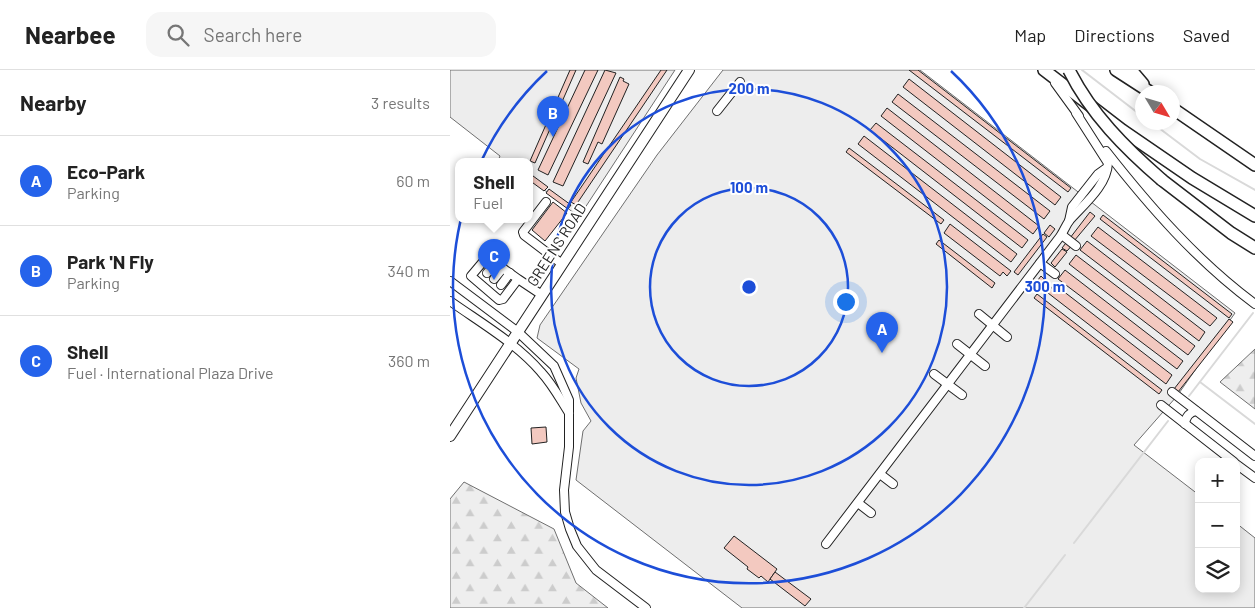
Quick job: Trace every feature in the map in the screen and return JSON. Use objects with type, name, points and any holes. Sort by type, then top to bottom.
[{"type":"highway","points":[[1069,70],[1099,118],[1129,151],[1162,180],[1231,233],[1255,248]]},
{"type":"highway","points":[[1116,70],[1140,85]]},
{"type":"highway","points":[[1131,70],[1145,85]]},
{"type":"highway","points":[[1047,72],[1122,130],[1192,178],[1255,216]]},
{"type":"highway","points":[[1180,113],[1255,165]]},
{"type":"main road","name":"GREENS ROAD","points":[[450,436],[689,70]]},
{"type":"street","points":[[1047,72],[1114,161],[1178,237],[1255,304]]},
{"type":"street","points":[[717,111],[740,82]]},
{"type":"street","points":[[826,544],[1060,237],[1069,221],[1079,212],[1107,168],[1076,113]]},
{"type":"street","points":[[533,219],[546,202]]},
{"type":"street","points":[[530,223],[523,232],[524,235],[562,264]]},
{"type":"street","points":[[1060,237],[1074,248]]},
{"type":"street","points":[[518,279],[503,299],[499,300],[494,293],[471,276],[487,257],[542,295]]},
{"type":"street","points":[[487,273],[496,263]]},
{"type":"street","points":[[1039,264],[1054,275]]},
{"type":"street","points":[[494,279],[503,268]]},
{"type":"street","points":[[501,285],[510,273]]},
{"type":"street","points":[[450,280],[518,332],[554,366],[569,400],[569,440],[564,490],[565,512],[570,529],[577,546],[596,570],[646,608]]},
{"type":"street","points":[[474,299],[484,285]]},
{"type":"street","points":[[450,301],[510,344],[543,374],[569,413]]},
{"type":"street","points":[[979,314],[1007,336]]},
{"type":"street","points":[[957,344],[985,366]]},
{"type":"street","points":[[934,374],[962,396]]},
{"type":"street","points":[[1172,392],[1255,456]]},
{"type":"street","points":[[1161,405],[1229,458]]},
{"type":"street","points":[[1185,424],[1186,418],[1191,412],[1196,411]]},
{"type":"street","points":[[1240,467],[1255,478]]},
{"type":"street","points":[[880,474],[893,484]]},
{"type":"street","points":[[858,503],[871,513]]},
{"type":"green space","points":[[1255,349],[1255,409],[1220,382]]},
{"type":"green space","points":[[464,482],[554,529],[576,583],[608,608],[450,608],[450,499]]},
{"type":"shaded area","points":[[450,70],[675,70],[579,217],[533,181],[533,158],[499,158],[500,156],[450,117]]},
{"type":"shaded area","points":[[723,70],[920,70],[1235,313],[1177,396],[1134,445],[1195,492],[1195,593],[1240,593],[1240,526],[1255,538],[1255,608],[742,608],[576,480],[583,431],[591,421],[581,403],[576,378],[579,369],[537,338],[540,325],[657,155]]},
{"type":"building","points":[[570,70],[576,70],[535,163],[531,158]]},
{"type":"building","points":[[585,70],[598,70],[548,175],[538,170]]},
{"type":"building","points":[[605,70],[616,73],[563,186],[553,182]]},
{"type":"building","points":[[661,70],[667,70],[576,205],[571,202]]},
{"type":"building","points":[[909,70],[918,70],[1071,188],[1068,192]]},
{"type":"building","points":[[620,77],[629,84],[602,144],[598,142],[588,164],[583,162]]},
{"type":"building","points":[[909,79],[1061,197],[1055,205],[903,87]]},
{"type":"building","points":[[898,94],[1050,211],[1044,219],[892,102]]},
{"type":"building","points":[[887,108],[1039,226],[1033,234],[881,116]]},
{"type":"building","points":[[876,123],[1028,240],[1022,248],[870,130]]},
{"type":"building","points":[[864,136],[1017,254],[1011,262],[858,144]]},
{"type":"building","points":[[849,148],[944,220],[941,224],[846,152]]},
{"type":"building","points":[[533,176],[548,187],[544,191],[533,183]]},
{"type":"building","points":[[549,189],[571,205],[568,209],[546,193]]},
{"type":"building","points":[[553,202],[567,213],[545,241],[532,230]]},
{"type":"building","points":[[1090,212],[1095,216],[1074,241],[1070,238]]},
{"type":"building","points":[[1103,215],[1232,314],[1229,318],[1100,219]]},
{"type":"building","points":[[950,224],[1011,271],[1007,276],[1003,272],[1000,276],[944,233]]},
{"type":"building","points":[[1050,225],[1055,229],[1049,237],[1044,233]]},
{"type":"building","points":[[1098,227],[1217,318],[1210,326],[1091,236]]},
{"type":"building","points":[[1043,234],[1047,237],[1018,275],[1014,272]]},
{"type":"building","points":[[1069,239],[1074,243],[1067,251],[1062,248]]},
{"type":"building","points":[[939,240],[995,283],[992,288],[936,244]]},
{"type":"building","points":[[1087,241],[1205,332],[1199,341],[1080,250]]},
{"type":"building","points":[[1062,249],[1067,252],[1055,267],[1051,263]]},
{"type":"building","points":[[1076,255],[1195,346],[1188,355],[1069,264]]},
{"type":"building","points":[[1065,270],[1183,361],[1177,369],[1058,279]]},
{"type":"building","points":[[1041,276],[1045,280],[1035,292],[1031,289]]},
{"type":"building","points":[[1054,284],[1172,375],[1166,384],[1048,293]]},
{"type":"building","points":[[1037,294],[1162,390],[1159,394],[1034,298]]},
{"type":"building","points":[[1229,319],[1233,322],[1178,392],[1174,389]]},
{"type":"building","points":[[546,427],[547,442],[532,444],[531,428]]},
{"type":"building","points":[[734,536],[777,569],[768,582],[747,569],[748,567],[724,548]]},
{"type":"building","points":[[775,572],[811,599],[805,606],[770,579]]},
{"type":"waterway","points":[[1082,70],[1135,111]]},
{"type":"waterway","points":[[1162,130],[1200,159],[1255,190]]},
{"type":"waterway","points":[[1189,396],[1253,313]]},
{"type":"waterway","points":[[1200,382],[1255,424]]},
{"type":"waterway","points":[[1074,543],[1168,421]]},
{"type":"waterway","points":[[1024,608],[1065,555]]},
{"type":"place","name":"Park 'N Fly","points":[[553,137]]},
{"type":"place","name":"Shell","points":[[494,280]]},
{"type":"place","name":"Eco-Park","points":[[882,353]]}]
